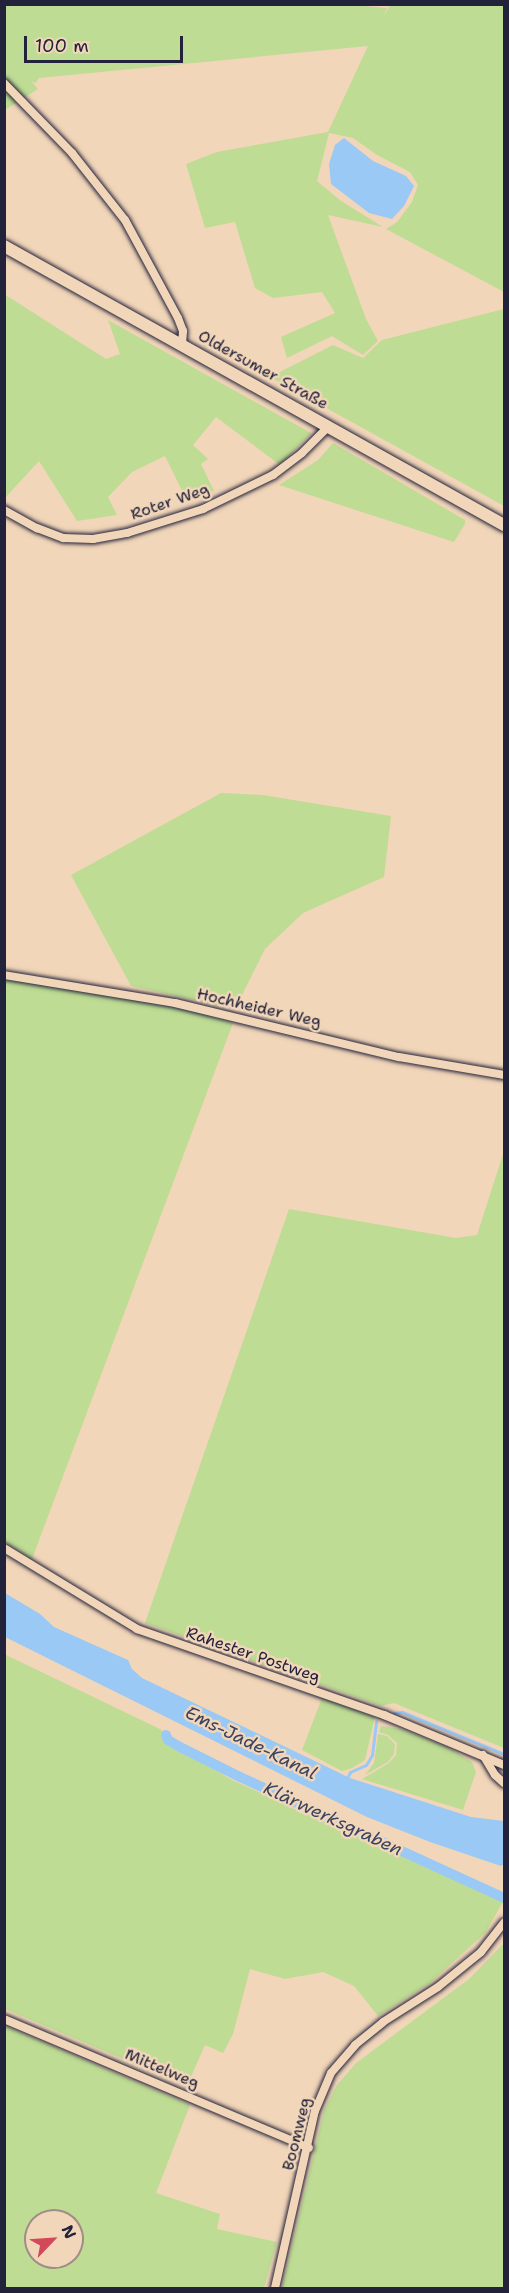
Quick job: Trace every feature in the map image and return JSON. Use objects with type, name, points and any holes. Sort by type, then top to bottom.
[{"type":"main road","name":"Oldersumer Straße","points":[[4,246],[504,525]]},
{"type":"street","points":[[4,83],[72,153],[125,220],[178,318],[183,331],[182,345]]},
{"type":"street","name":"Roter Weg","points":[[4,510],[37,528],[63,538],[93,539],[127,533],[203,508],[273,475],[302,453],[329,426]]},
{"type":"street","name":"Hochheider Weg","points":[[4,975],[175,1003],[399,1057],[504,1075]]},
{"type":"street","name":"Rahester Postweg","points":[[4,1548],[137,1629],[384,1715],[504,1765]]},
{"type":"street","points":[[483,1755],[495,1775],[504,1783]]},
{"type":"street","name":"Boomweg","points":[[275,2289],[309,2148],[315,2111],[331,2073],[355,2046],[383,2022],[438,1987],[481,1952],[504,1923]]},
{"type":"street","name":"Mittelweg","points":[[4,2019],[309,2148]]},
{"type":"green space","points":[[343,4],[387,8],[384,16],[390,5],[504,5],[504,292],[386,229],[397,222],[412,202],[418,185],[410,172],[377,155],[353,138],[329,133],[317,181],[341,201],[383,227],[328,215],[366,319],[378,341],[363,355],[332,336],[287,358],[281,337],[335,313],[322,292],[273,298],[255,288],[235,222],[205,228],[186,164],[217,152],[328,132],[368,46],[39,78],[36,83],[31,81],[38,89],[5,110],[5,5]]},
{"type":"green space","points":[[4,294],[106,359],[120,354],[108,320],[311,433],[280,465],[216,417],[193,445],[208,459],[201,464],[214,491],[187,501],[165,456],[132,472],[108,497],[117,515],[77,521],[39,461],[5,498]]},
{"type":"green space","points":[[504,309],[504,506],[270,377],[333,345],[363,358],[382,340]]},
{"type":"green space","points":[[333,443],[465,520],[454,542],[279,485],[318,460]]},
{"type":"green space","points":[[221,793],[263,795],[391,816],[384,877],[303,913],[265,949],[235,1009],[131,986],[71,875]]},
{"type":"green space","points":[[4,979],[176,1007],[233,1023],[32,1559],[4,1541]]},
{"type":"green space","points":[[504,1151],[504,1748],[394,1703],[381,1706],[145,1623],[289,1209],[456,1238],[477,1235]]},
{"type":"green space","points":[[4,1654],[162,1730],[164,1740],[232,1780],[503,1902],[485,1933],[430,1983],[378,2016],[354,1986],[323,1972],[285,1979],[250,1969],[233,2034],[223,2053],[205,2045],[187,2086],[5,2009]]},
{"type":"green space","points":[[322,1698],[375,1717],[365,1760],[352,1768],[342,1771],[302,1750]]},
{"type":"green space","points":[[381,1726],[401,1729],[447,1747],[472,1762],[476,1772],[463,1810],[362,1779],[389,1763],[396,1755],[397,1743],[388,1735],[379,1732]]},
{"type":"green space","points":[[378,1734],[387,1736],[395,1744],[394,1754],[388,1762],[365,1775],[374,1763]]},
{"type":"green space","points":[[504,1943],[504,2288],[282,2288],[324,2110],[337,2085],[356,2063],[469,1979]]},
{"type":"green space","points":[[5,2026],[190,2105],[156,2193],[220,2214],[217,2229],[277,2242],[264,2288],[5,2288]]},
{"type":"water","points":[[344,138],[373,161],[406,176],[414,186],[404,206],[392,219],[369,213],[331,184],[329,164],[335,145]]},
{"type":"water","name":"Ems-Jade-Kanal","points":[[5,1593],[40,1614],[54,1627],[128,1660],[132,1669],[142,1678],[350,1778],[471,1817],[504,1821],[504,1864],[501,1866],[430,1842],[367,1817],[5,1637]]},
{"type":"waterway","points":[[394,1713],[402,1712],[504,1754]]},
{"type":"waterway","points":[[346,1780],[350,1772],[366,1765],[372,1755],[376,1721]]},
{"type":"waterway","name":"Klärwerksgraben","points":[[166,1735],[168,1740],[180,1747],[240,1777],[504,1898]]}]
